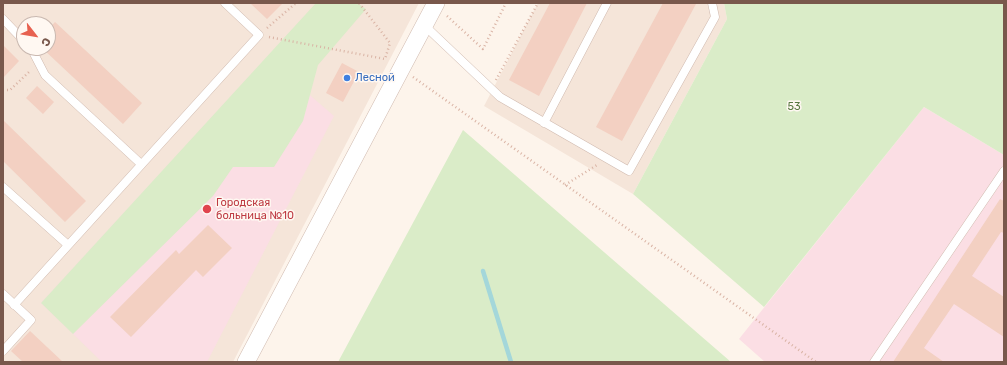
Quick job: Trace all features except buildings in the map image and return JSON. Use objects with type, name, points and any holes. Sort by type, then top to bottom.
[{"type":"street","points":[[246,362],[424,25],[439,7]]},
{"type":"lane","points":[[14,304],[259,35],[225,3]]},
{"type":"lane","points":[[544,123],[607,3]]},
{"type":"lane","points":[[424,25],[500,97],[629,171],[715,17],[712,3]]},
{"type":"lane","points":[[3,19],[16,33]]},
{"type":"lane","points":[[36,56],[45,75],[141,164]]},
{"type":"lane","points":[[874,362],[1004,171]]},
{"type":"lane","points":[[3,187],[68,245]]},
{"type":"lane","points":[[3,294],[31,320],[3,351]]},
{"type":"path","points":[[259,35],[296,3]]},
{"type":"path","points":[[259,35],[385,59],[390,43],[359,3]]},
{"type":"path","points":[[439,7],[483,49],[506,3]]},
{"type":"path","points":[[491,89],[538,3]]},
{"type":"path","points":[[3,90],[10,90],[40,63]]},
{"type":"path","points":[[412,77],[816,362]]},
{"type":"path","points":[[565,185],[606,158]]},
{"type":"shaded area","points":[[3,3],[419,3],[233,362],[3,362]]},
{"type":"shaded area","points":[[538,3],[724,3],[727,19],[633,194],[484,106]]},
{"type":"shaded area","name":"Городская больница №10","points":[[267,58],[334,116],[207,362],[102,362],[41,303]]},
{"type":"shaded area","points":[[924,107],[1004,155],[1004,362],[765,362],[739,339]]},
{"type":"green space","points":[[316,3],[357,3],[366,9],[318,65],[303,121],[274,167],[233,167],[213,196],[73,334],[41,303]]},
{"type":"green space","name":"53","points":[[724,3],[1004,3],[1004,155],[924,107],[764,307],[633,194],[727,19]]},
{"type":"green space","points":[[463,130],[731,362],[338,362]]},
{"type":"waterway","points":[[483,271],[511,362]]},
{"type":"place","name":"Лесной","points":[[347,78]]},
{"type":"place","name":"Городская больница №10","points":[[207,209]]}]
